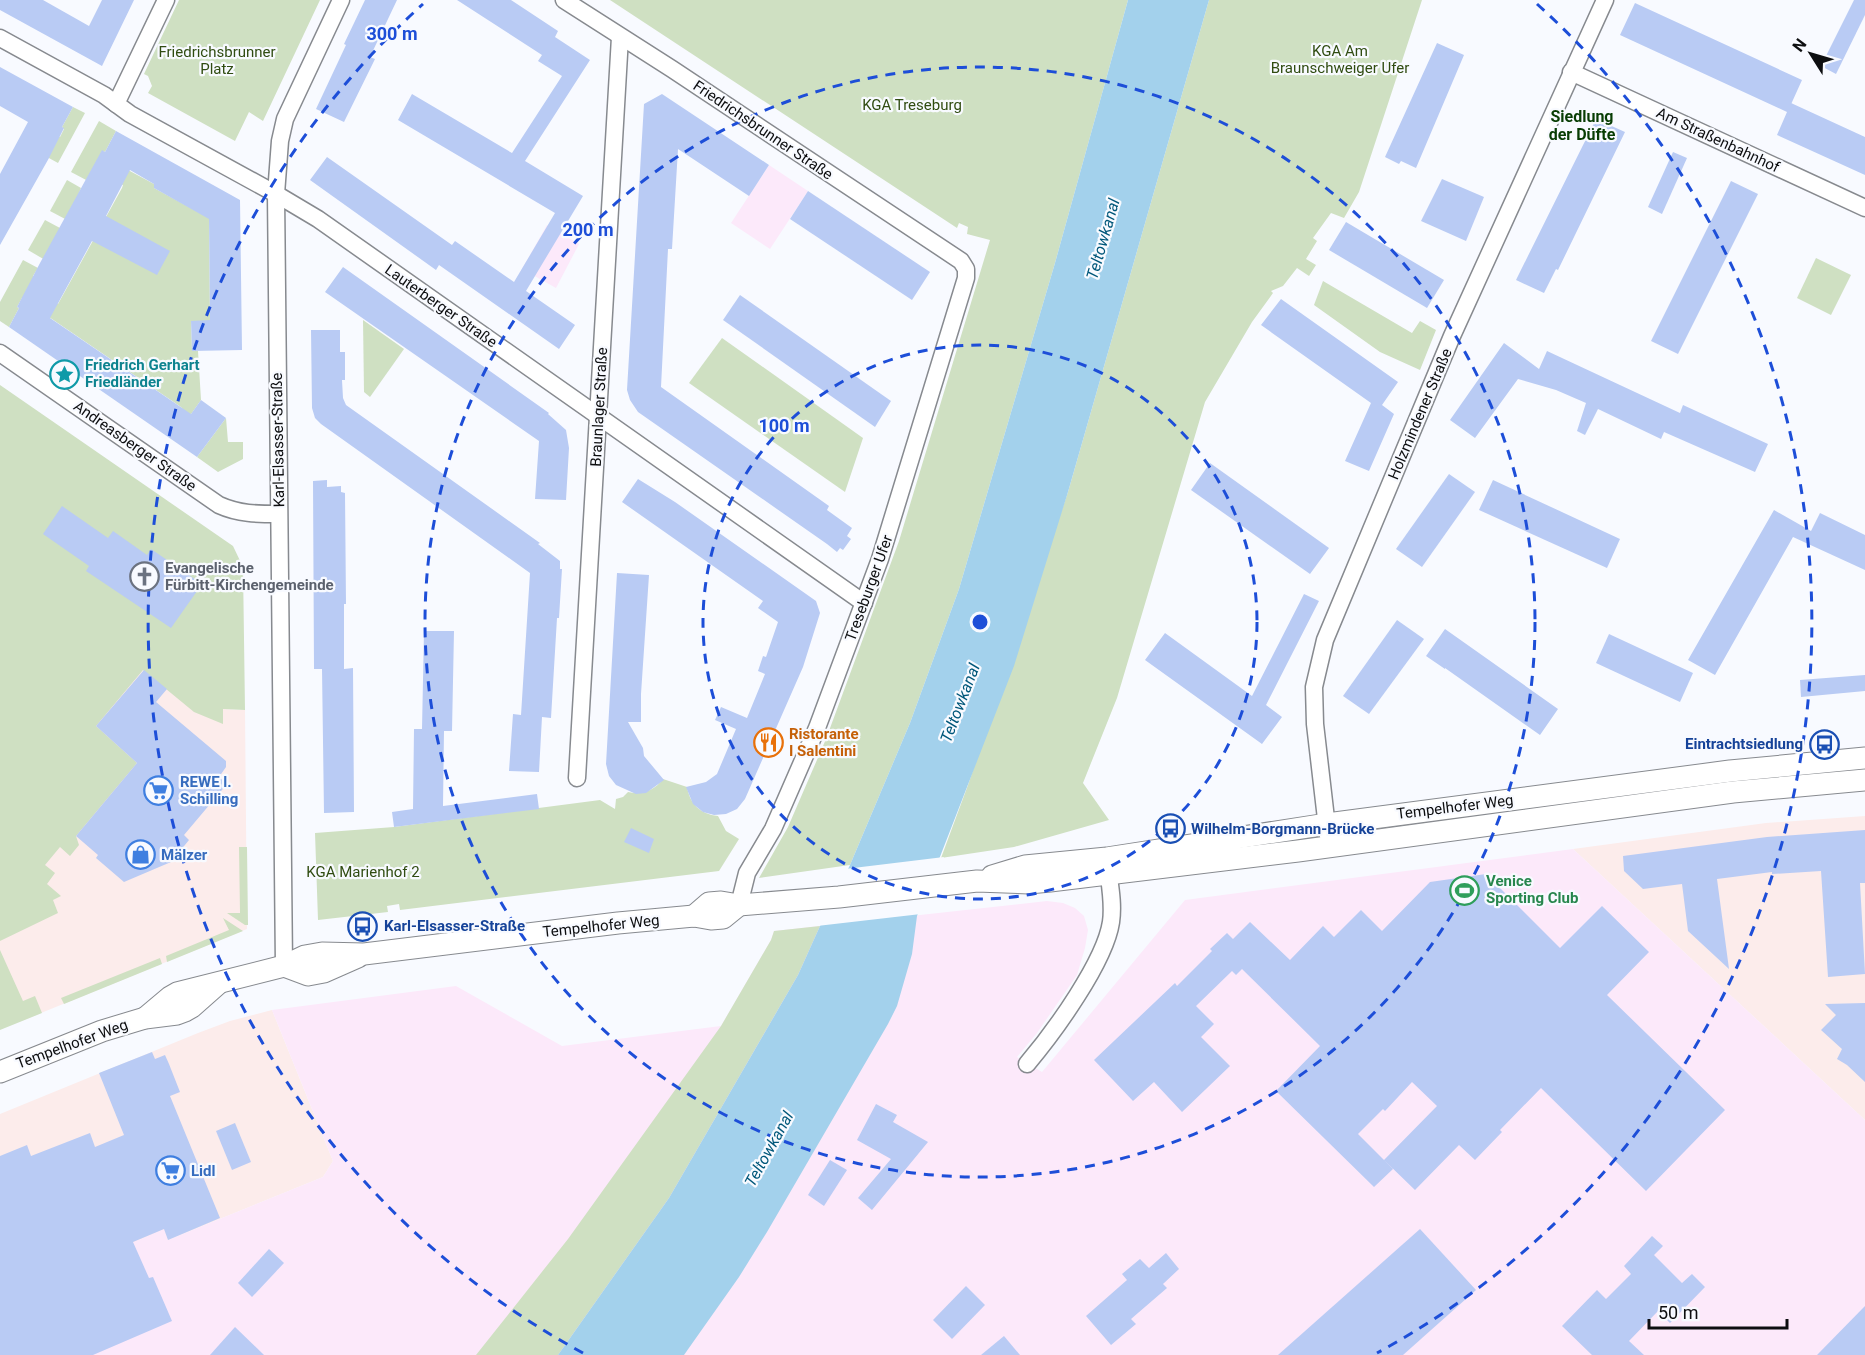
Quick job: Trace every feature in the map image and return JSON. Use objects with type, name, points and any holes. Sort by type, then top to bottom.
[{"type":"street","points":[[116,104],[166,0]]},
{"type":"street","name":"Karl-Elsasser-Straße","points":[[284,966],[276,194],[280,141],[285,119],[341,0]]},
{"type":"street","name":"Friedrichsbrunner Straße","points":[[564,0],[961,261]]},
{"type":"street","name":"Holzmindener Straße","points":[[1330,847],[1315,724],[1314,687],[1325,640],[1456,327],[1605,0]]},
{"type":"street","name":"Braunlager Straße","points":[[577,778],[620,37]]},
{"type":"street","name":"Lauterberger Straße","points":[[0,38],[318,219],[864,603]]},
{"type":"street","name":"Am Straßenbahnhof","points":[[1571,72],[1865,208]]},
{"type":"street","name":"Treseburger Ufer","points":[[739,905],[744,880],[776,821],[817,728],[892,522],[966,278],[966,269],[961,261]]},
{"type":"street","name":"Andreasberger Straße","points":[[0,353],[219,505],[245,513],[278,514]]},
{"type":"street","name":"Tempelhofer Weg","points":[[0,1072],[89,1036],[145,1018],[177,1014],[192,1007],[218,984],[284,966],[308,975],[324,972],[364,954],[618,923],[694,916],[711,919],[723,918],[739,905],[839,897],[977,881],[1029,883],[1327,824],[1730,771],[1865,758]]},
{"type":"street","name":"Tempelhofer Weg","points":[[1108,866],[1330,847],[1721,794],[1865,780]]},
{"type":"street","points":[[1027,1064],[1074,1000],[1107,938],[1113,909],[1108,866]]},
{"type":"shaded area","points":[[769,165],[808,191],[770,249],[731,223]]},
{"type":"shaded area","points":[[547,225],[579,244],[556,288],[522,269]]},
{"type":"shaded area","points":[[102,624],[223,709],[245,710],[247,929],[19,1022],[0,981],[0,940],[34,871],[69,709]]},
{"type":"shaded area","points":[[1865,816],[1865,1120],[1573,849],[1766,823]]},
{"type":"shaded area","points":[[1573,849],[1865,1120],[1865,1355],[0,1355],[0,1299],[164,1229],[168,1240],[323,1177],[333,1161],[272,1010],[456,986],[562,1046],[721,1026],[774,931],[1047,901],[1063,903],[1075,908],[1084,916],[1088,930],[1077,975],[1037,1033],[1017,1057],[1042,1072],[1185,900]]},
{"type":"shaded area","points":[[272,1010],[333,1161],[323,1177],[168,1240],[163,1230],[0,1299],[0,1114],[198,1033],[230,1021]]},
{"type":"green space","name":"Friedrichsbrunner Platz","points":[[179,0],[320,0],[263,121],[249,112],[235,141],[148,93],[152,86],[148,76],[144,74]]},
{"type":"green space","name":"KGA Treseburg","points":[[610,0],[1128,0],[1055,263],[959,589],[910,723],[850,865],[759,878],[788,827],[826,739],[899,541],[990,240],[967,234],[968,227],[959,223],[957,228]]},
{"type":"green space","name":"KGA Am Braunschweiger Ufer","points":[[1209,0],[1422,0],[1359,192],[1344,218],[1331,213],[1313,238],[1317,241],[1306,259],[1316,265],[1309,276],[1297,268],[1283,286],[1271,291],[1273,293],[1252,322],[1205,402],[1117,698],[1083,783],[1109,820],[1014,847],[941,858],[1068,492]]},
{"type":"green space","points":[[73,107],[85,113],[58,163],[47,157],[57,136],[60,137],[64,129],[62,127]]},
{"type":"green space","points":[[99,121],[116,131],[88,181],[71,172]]},
{"type":"green space","points":[[128,170],[154,184],[154,188],[209,218],[210,321],[191,321],[192,350],[198,351],[201,400],[189,417],[181,407],[49,317],[122,188],[123,185],[120,184]]},
{"type":"green space","points":[[67,180],[81,188],[67,220],[50,211]]},
{"type":"green space","points":[[45,220],[60,228],[45,260],[28,250]]},
{"type":"green space","points":[[1816,258],[1851,275],[1831,315],[1797,298]]},
{"type":"green space","points":[[23,260],[38,268],[9,327],[0,321],[0,302]]},
{"type":"green space","points":[[1323,281],[1412,333],[1420,321],[1436,330],[1420,370],[1380,352],[1314,305]]},
{"type":"green space","points":[[363,320],[404,349],[370,397],[364,392]]},
{"type":"green space","points":[[722,338],[863,438],[845,492],[689,383]]},
{"type":"green space","points":[[0,385],[233,546],[243,567],[245,710],[223,709],[223,724],[194,712],[143,670],[96,726],[137,763],[76,836],[79,845],[70,856],[60,847],[45,865],[55,873],[47,884],[61,896],[53,900],[58,913],[0,941]]},
{"type":"green space","points":[[226,418],[228,442],[243,442],[243,459],[218,472],[197,457]]},
{"type":"green space","name":"KGA Marienhof 2","points":[[663,779],[687,787],[697,807],[706,813],[718,816],[726,831],[739,839],[719,871],[400,910],[399,904],[387,906],[388,912],[318,920],[315,833],[394,827],[600,800],[615,809],[616,799],[628,792],[647,791],[656,787]]},
{"type":"green space","points":[[239,847],[247,847],[248,925],[227,913],[240,913]]},
{"type":"green space","points":[[223,918],[243,931],[167,962],[166,956],[229,930]]},
{"type":"green space","points":[[820,926],[798,975],[669,1198],[558,1355],[476,1355],[568,1239],[721,1026],[774,931]]},
{"type":"green space","points":[[0,950],[23,1001],[35,996],[42,1013],[0,1030]]},
{"type":"green space","points":[[160,958],[162,964],[64,1004],[61,998]]},
{"type":"water","name":"Teltowkanal","points":[[1128,0],[1209,0],[1068,492],[1014,666],[917,916],[912,954],[897,1006],[767,1232],[739,1277],[684,1355],[558,1355],[669,1198],[798,975],[850,865],[910,723],[959,589],[1055,263]]},
{"type":"pier","points":[[944,857],[921,914],[817,926],[845,869]]},
{"type":"building","points":[[0,0],[43,0],[89,26],[102,0],[134,0],[102,66],[0,10]]},
{"type":"building","points":[[365,0],[397,0],[370,57],[375,59],[344,122],[316,109]]},
{"type":"building","points":[[457,0],[511,0],[558,31],[555,37],[590,60],[525,161],[583,196],[526,291],[575,325],[559,349],[439,265],[436,270],[310,180],[327,157],[452,245],[455,241],[514,282],[555,213],[398,120],[412,94],[512,153],[562,76],[538,61],[542,55]]},
{"type":"building","points":[[1854,0],[1865,0],[1865,15],[1836,74],[1821,66]]},
{"type":"building","points":[[1635,3],[1802,80],[1792,103],[1865,137],[1865,175],[1777,135],[1787,112],[1620,35]]},
{"type":"building","points":[[1437,43],[1464,55],[1416,168],[1401,161],[1399,164],[1385,157]]},
{"type":"building","points":[[0,67],[73,107],[49,158],[0,245],[0,174],[28,122],[0,106]]},
{"type":"building","points":[[662,94],[769,165],[749,196],[678,149],[672,249],[668,249],[661,387],[829,506],[827,510],[852,528],[847,536],[851,539],[843,550],[840,548],[837,552],[638,412],[630,400],[627,390],[644,104]]},
{"type":"building","points":[[1596,119],[1625,132],[1558,270],[1556,269],[1544,293],[1516,280]]},
{"type":"building","points":[[116,131],[240,200],[242,350],[192,351],[191,321],[210,320],[209,219],[154,188],[154,184],[130,170],[106,216],[170,251],[157,275],[92,241],[50,318],[191,414],[201,400],[226,418],[197,457],[9,327],[40,263],[102,150],[105,152]]},
{"type":"building","points":[[1673,152],[1687,158],[1662,214],[1648,207]]},
{"type":"building","points":[[1442,179],[1484,197],[1466,241],[1421,221]]},
{"type":"building","points":[[1731,181],[1758,194],[1678,354],[1651,341]]},
{"type":"building","points":[[808,191],[930,272],[912,300],[790,219]]},
{"type":"building","points":[[1346,222],[1444,280],[1427,308],[1329,250]]},
{"type":"building","points":[[343,267],[549,413],[566,430],[569,448],[566,500],[535,499],[539,441],[325,292]]},
{"type":"building","points":[[740,295],[891,401],[875,427],[723,320]]},
{"type":"building","points":[[1281,299],[1398,382],[1382,405],[1394,414],[1369,471],[1345,461],[1371,403],[1261,325]]},
{"type":"building","points":[[311,330],[340,330],[340,352],[345,352],[345,380],[342,380],[343,398],[346,405],[540,543],[538,544],[560,561],[560,569],[562,569],[551,718],[542,717],[539,772],[509,771],[513,714],[521,715],[530,573],[315,418],[312,408]]},
{"type":"building","points":[[1504,343],[1539,369],[1547,351],[1680,413],[1683,405],[1768,444],[1755,472],[1664,432],[1661,439],[1598,409],[1585,435],[1577,431],[1586,403],[1556,390],[1518,379],[1475,438],[1450,420]]},
{"type":"building","points":[[1210,463],[1329,548],[1310,574],[1191,490]]},
{"type":"building","points":[[1449,474],[1475,492],[1422,567],[1396,549]]},
{"type":"building","points":[[638,479],[675,502],[816,601],[820,613],[803,667],[745,799],[737,809],[726,814],[714,815],[703,812],[693,804],[686,787],[706,782],[717,774],[736,729],[715,720],[721,707],[747,718],[765,674],[758,671],[763,656],[766,657],[778,622],[758,608],[763,601],[622,502]]},
{"type":"building","points":[[327,480],[327,487],[341,486],[341,492],[345,493],[344,669],[353,668],[354,812],[324,813],[322,669],[314,669],[313,481]]},
{"type":"building","points":[[1493,480],[1620,539],[1607,568],[1479,510]]},
{"type":"building","name":"Evangelische Fürbitt-Kirchengemeinde","points":[[62,506],[108,538],[113,531],[147,555],[151,549],[202,584],[171,628],[86,571],[89,566],[43,534]]},
{"type":"building","points":[[1774,510],[1811,531],[1820,513],[1865,535],[1865,570],[1793,537],[1715,675],[1688,660]]},
{"type":"building","points":[[617,573],[649,575],[641,722],[628,722],[643,748],[644,756],[664,780],[646,793],[636,794],[616,785],[609,776],[606,764]]},
{"type":"building","points":[[1304,594],[1319,601],[1266,705],[1282,717],[1262,744],[1145,660],[1165,633],[1252,696]]},
{"type":"building","points":[[1397,620],[1424,639],[1369,714],[1343,696]]},
{"type":"building","points":[[1445,629],[1558,709],[1540,735],[1426,656]]},
{"type":"building","points":[[424,631],[454,631],[452,731],[444,731],[443,806],[537,794],[539,809],[394,827],[392,812],[413,809],[414,729],[422,729]]},
{"type":"building","points":[[1609,634],[1693,673],[1680,702],[1596,663]]},
{"type":"building","points":[[144,670],[167,689],[156,702],[226,761],[226,767],[219,777],[227,784],[184,835],[189,840],[171,862],[124,882],[96,858],[98,855],[76,836],[137,763],[96,726]]},
{"type":"building","points":[[1865,675],[1865,691],[1801,697],[1800,680]]},
{"type":"building","points":[[631,828],[654,839],[649,853],[624,842]]},
{"type":"building","points":[[1865,830],[1865,883],[1860,883],[1865,974],[1828,977],[1821,871],[1772,874],[1772,872],[1717,879],[1729,969],[1688,931],[1682,884],[1643,889],[1624,871],[1623,856],[1767,837]]},
{"type":"building","points":[[1486,874],[1560,948],[1602,906],[1649,952],[1607,995],[1725,1110],[1646,1191],[1541,1088],[1500,1130],[1502,1132],[1475,1160],[1459,1145],[1415,1190],[1384,1160],[1393,1169],[1374,1187],[1276,1091],[1320,1046],[1242,969],[1236,975],[1232,971],[1196,1006],[1214,1024],[1201,1037],[1230,1066],[1182,1112],[1154,1082],[1133,1101],[1094,1060],[1175,983],[1177,986],[1227,933],[1233,939],[1250,922],[1290,960],[1323,926],[1334,937],[1361,910],[1382,931],[1430,882]],"holes":[[[1412,1082],[1437,1106],[1384,1160],[1358,1134],[1383,1109],[1385,1111]]]},
{"type":"building","points":[[1865,1003],[1865,1082],[1837,1059],[1842,1049],[1821,1030],[1836,1015],[1825,1004]]},
{"type":"building","points":[[152,1052],[155,1059],[165,1055],[169,1064],[180,1092],[170,1096],[220,1218],[168,1240],[164,1229],[133,1242],[149,1278],[153,1277],[172,1321],[93,1355],[0,1355],[0,1156],[27,1145],[31,1156],[90,1133],[95,1147],[124,1135],[99,1073]]},
{"type":"building","points":[[876,1104],[897,1115],[893,1122],[928,1142],[872,1210],[858,1198],[891,1159],[857,1140]]},
{"type":"building","points":[[235,1123],[251,1162],[232,1170],[216,1131]]},
{"type":"building","points":[[830,1160],[847,1170],[824,1206],[808,1195]]},
{"type":"building","points":[[1420,1229],[1476,1290],[1403,1355],[1278,1355]]},
{"type":"building","points":[[1652,1236],[1663,1246],[1654,1255],[1682,1283],[1692,1274],[1705,1287],[1670,1323],[1658,1311],[1629,1341],[1644,1355],[1592,1355],[1562,1326],[1597,1290],[1606,1299],[1631,1274],[1624,1266]]},
{"type":"building","points":[[269,1249],[284,1263],[252,1297],[238,1283]]},
{"type":"building","points":[[1166,1253],[1179,1269],[1163,1284],[1167,1288],[1131,1319],[1136,1324],[1111,1345],[1086,1316],[1127,1280],[1122,1274],[1140,1259],[1149,1268]]},
{"type":"building","points":[[966,1286],[985,1305],[952,1339],[933,1320]]},
{"type":"building","points":[[1865,1306],[1865,1355],[1817,1355]]},
{"type":"building","points":[[235,1327],[264,1355],[210,1355]]},
{"type":"building","points":[[1004,1336],[1020,1355],[981,1355]]},
{"type":"place","name":"Friedrich Gerhart Friedländer","points":[[64,374]]},
{"type":"place","name":"Evangelische Fürbitt-Kirchengemeinde","points":[[144,577]]},
{"type":"place","name":"Ristorante I Salentini","points":[[768,743]]},
{"type":"place","name":"Eintrachtsiedlung","points":[[1824,744]]},
{"type":"place","name":"REWE l. Schilling","points":[[159,791]]},
{"type":"place","name":"Wilhelm-Borgmann-Brücke","points":[[1170,829]]},
{"type":"place","name":"Mälzer","points":[[140,855]]},
{"type":"place","name":"Venice Sporting Club","points":[[1465,890]]},
{"type":"place","name":"Karl-Elsasser-Straße","points":[[363,926]]},
{"type":"place","name":"Lidl","points":[[170,1171]]},
{"type":"district","name":"Siedlung der Düfte","points":[[1582,125]]}]
